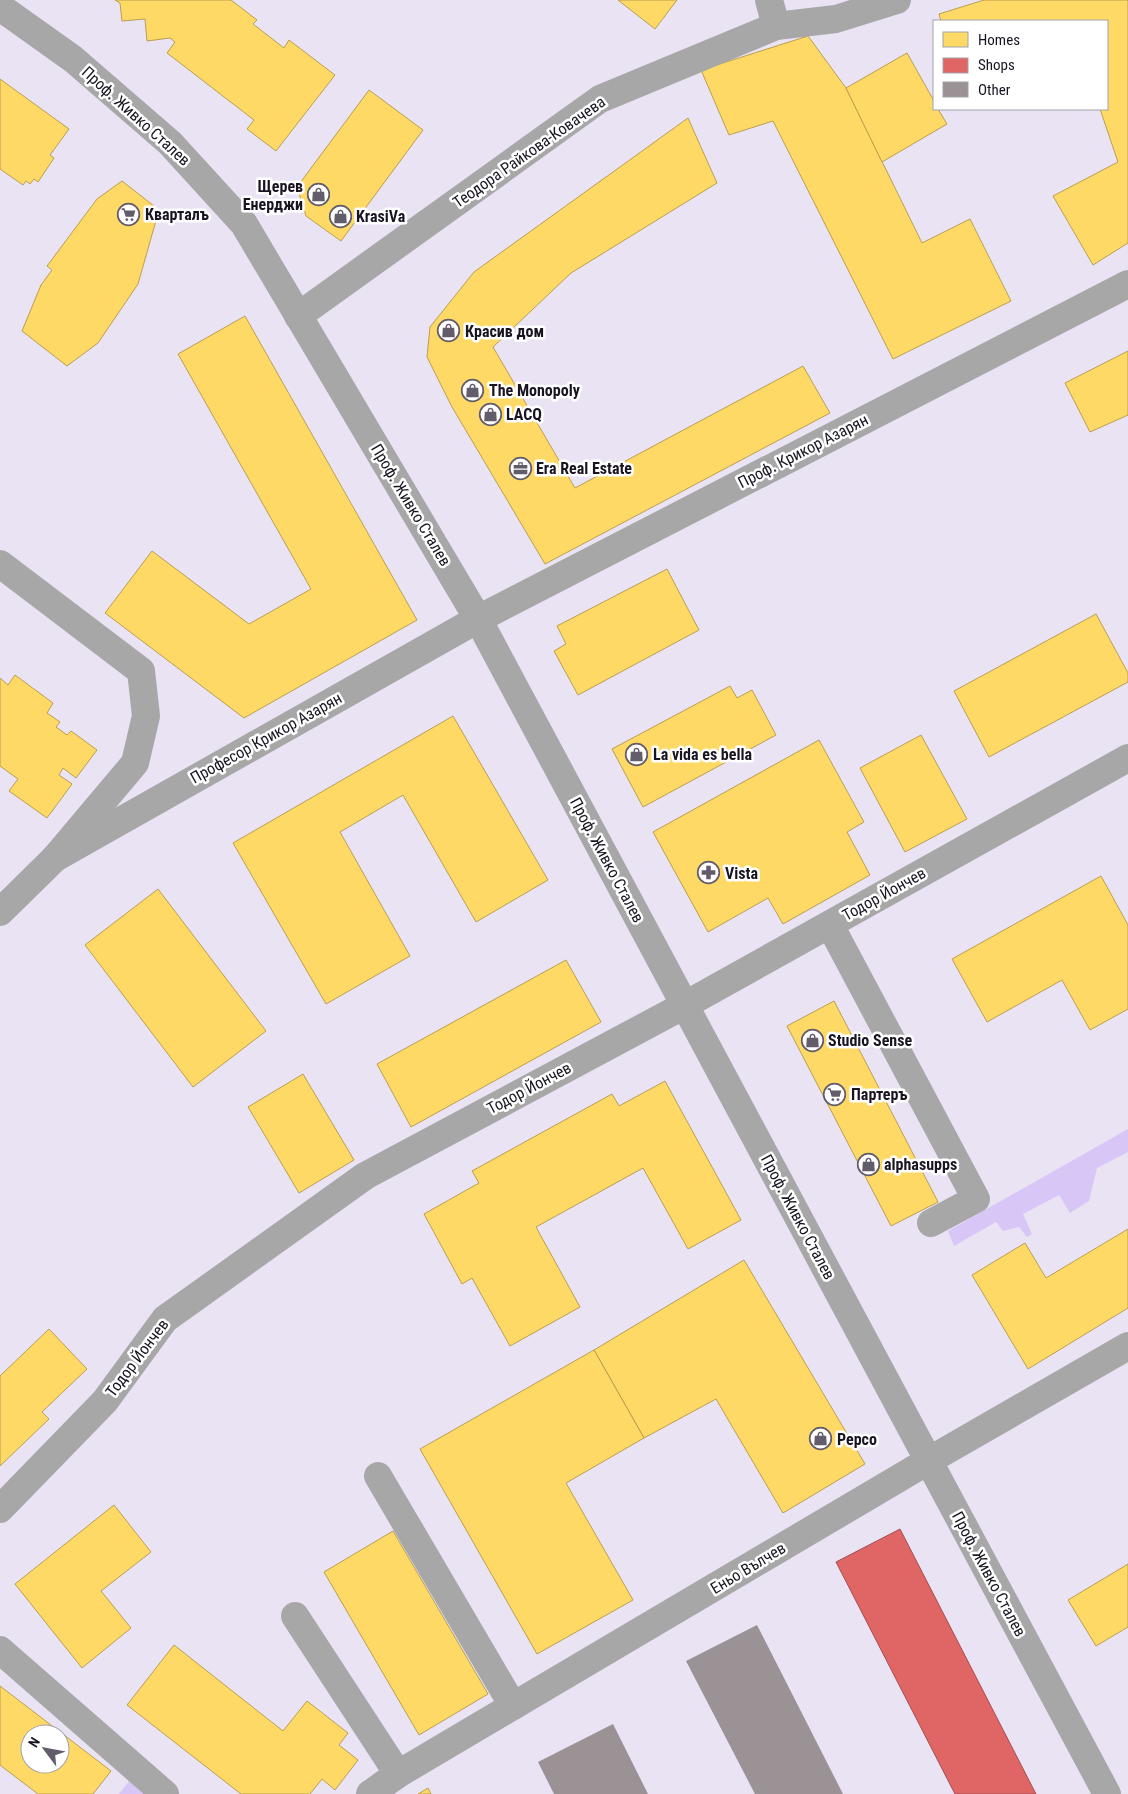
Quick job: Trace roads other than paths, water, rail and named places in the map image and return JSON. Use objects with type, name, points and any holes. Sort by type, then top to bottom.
[{"type":"street","name":"Теодора Райкова-Ковачева","points":[[298,316],[600,99],[773,13],[836,19],[897,0]]},
{"type":"street","name":"Проф. Живко Сталев","points":[[0,7],[73,59],[170,143],[244,224],[478,618],[1107,1794]]},
{"type":"street","name":"Проф. Крикор Азарян","points":[[478,618],[1128,284]]},
{"type":"street","points":[[0,564],[141,671],[146,716],[135,762],[54,858],[0,912]]},
{"type":"street","name":"Професор Крикор Азарян","points":[[54,858],[478,618]]},
{"type":"street","name":"Тодор Йончев","points":[[0,1509],[104,1401],[165,1319],[365,1176],[684,1005],[1128,758]]},
{"type":"street","points":[[830,924],[976,1199],[931,1223]]},
{"type":"street","name":"Еньо Вълчев","points":[[370,1794],[398,1774],[513,1706],[928,1461],[1128,1346]]},
{"type":"street","points":[[378,1476],[513,1706]]},
{"type":"street","points":[[295,1616],[398,1774]]},
{"type":"street","points":[[0,1650],[165,1794]]},
{"type":"place","name":"Щерев Енерджи","points":[[319,195]]},
{"type":"place","name":"Кварталъ","points":[[129,214]]},
{"type":"place","name":"KrasiVa","points":[[340,216]]},
{"type":"place","name":"Красив дом","points":[[449,331]]},
{"type":"place","name":"The Monopoly","points":[[473,390]]},
{"type":"place","name":"LACQ","points":[[490,414]]},
{"type":"place","name":"Era Real Estate","points":[[520,468]]},
{"type":"place","name":"La vida es bella","points":[[637,754]]},
{"type":"place","name":"Vista","points":[[709,873]]},
{"type":"place","name":"Studio Sense","points":[[812,1040]]},
{"type":"place","name":"Партеръ","points":[[835,1094]]},
{"type":"place","name":"alphasupps","points":[[868,1164]]},
{"type":"place","name":"Pepco","points":[[821,1439]]}]
